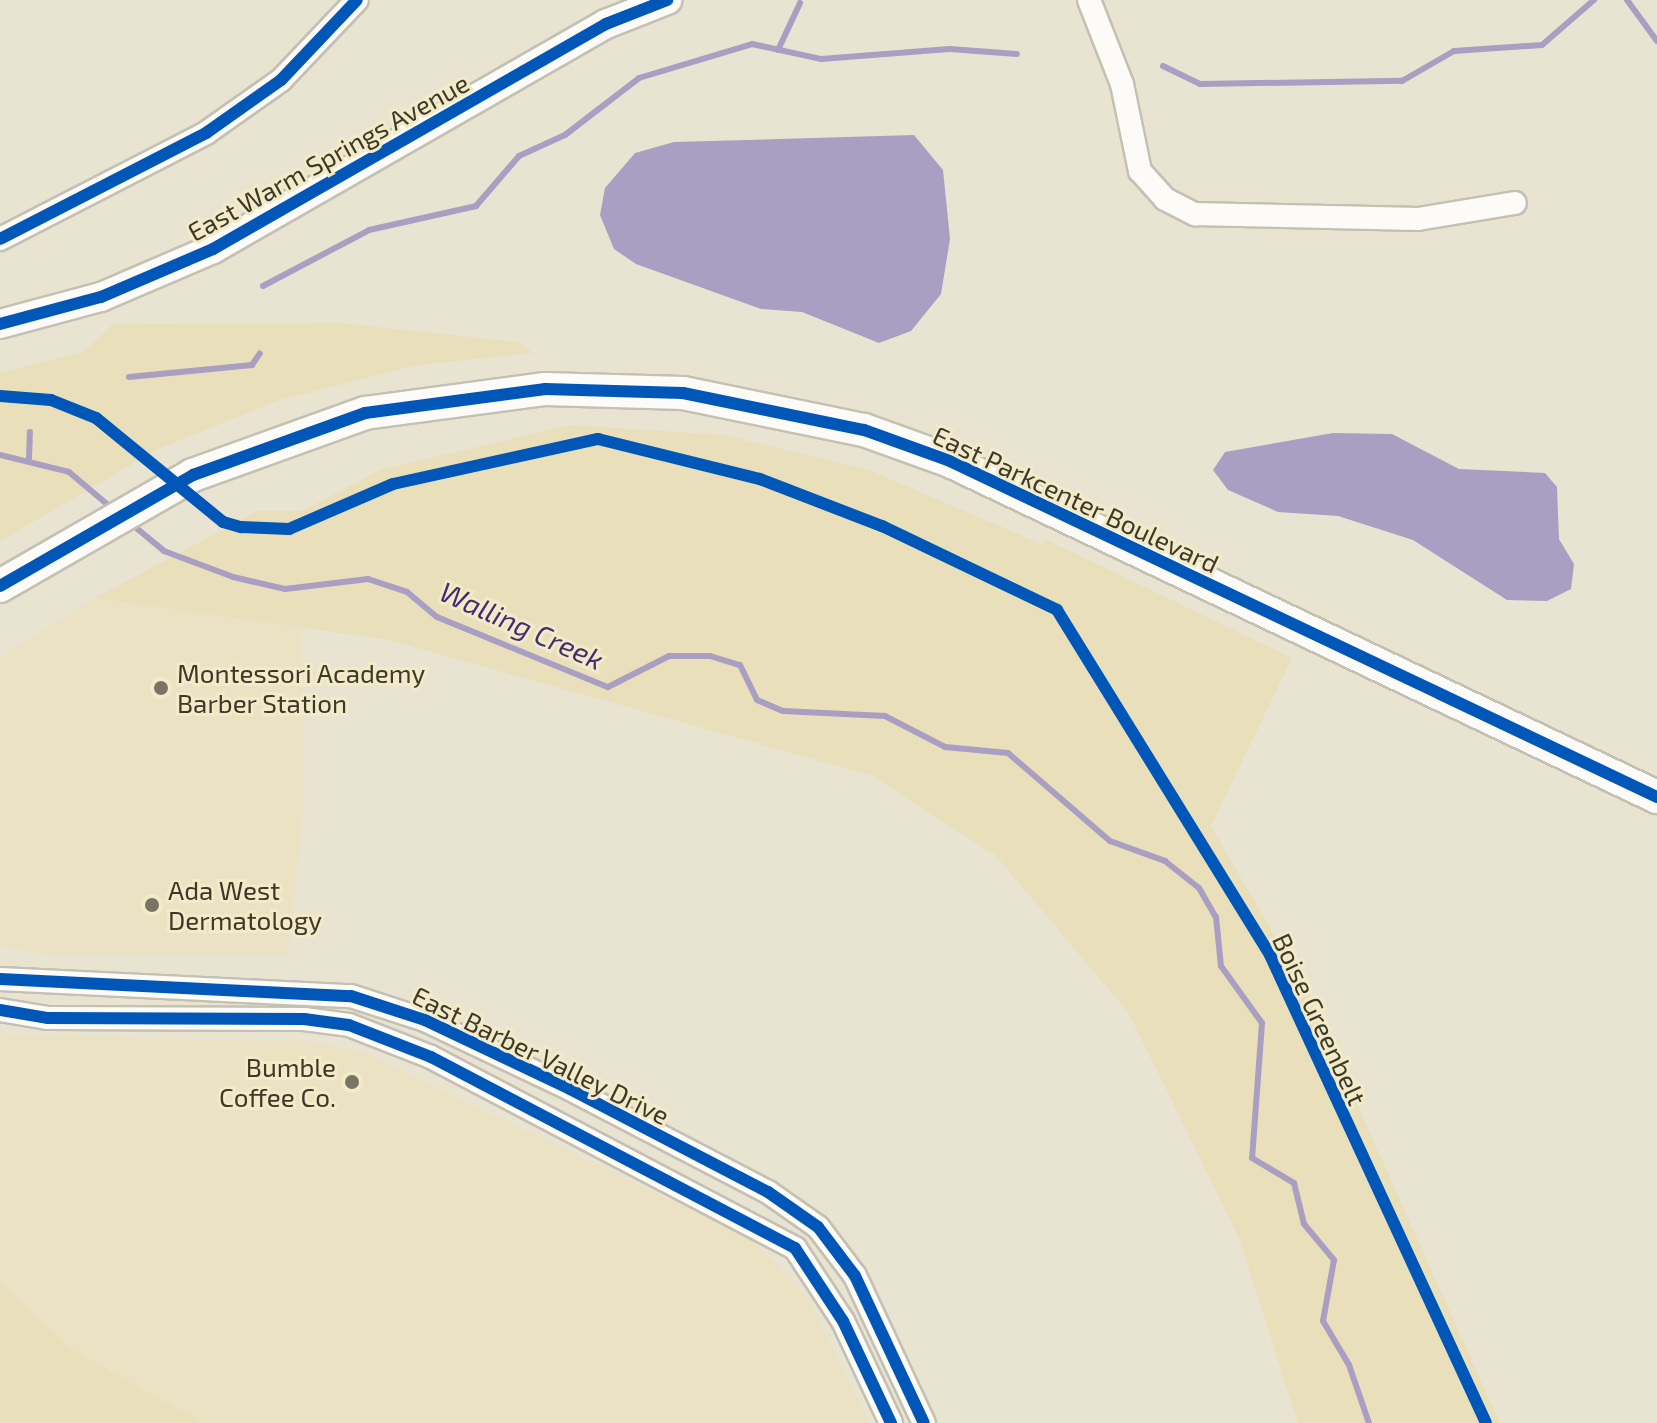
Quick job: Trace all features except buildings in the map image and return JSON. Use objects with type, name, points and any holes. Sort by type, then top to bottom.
[{"type":"main road","name":"East Parkcenter Boulevard","points":[[0,586],[184,479],[365,413],[469,396],[630,387],[785,410],[950,461],[1657,797]]},
{"type":"street","points":[[0,239],[206,133],[281,80],[357,0]]},
{"type":"street","name":"East Warm Springs Avenue","points":[[0,324],[101,297],[213,249],[606,24],[667,0]]},
{"type":"street","points":[[1089,0],[1122,84],[1140,171],[1165,199],[1195,214],[1418,219],[1515,203]]},
{"type":"street","name":"East Barber Valley Drive","points":[[0,979],[351,996],[425,1020],[557,1083],[768,1192],[818,1227],[855,1276],[924,1423]]},
{"type":"street","name":"East Barber Valley Drive","points":[[0,1010],[48,1018],[304,1019],[349,1025],[431,1057],[795,1248],[843,1321],[891,1423]]},
{"type":"shaded area","points":[[914,135],[943,170],[950,239],[941,294],[911,331],[879,343],[802,312],[761,309],[636,264],[614,249],[600,215],[605,188],[635,153],[674,142]]},
{"type":"shaded area","points":[[341,323],[518,342],[533,353],[418,365],[280,400],[158,449],[0,541],[0,373],[85,351],[113,324]]},
{"type":"shaded area","points":[[570,425],[724,435],[869,470],[1041,544],[1045,539],[1292,658],[1211,826],[1305,988],[1500,1423],[1298,1423],[1239,1238],[1128,1012],[996,856],[873,776],[389,640],[95,598],[258,511],[302,511],[380,470]]},
{"type":"shaded area","points":[[1333,433],[1392,434],[1459,469],[1545,473],[1557,487],[1559,539],[1574,564],[1571,589],[1547,601],[1507,600],[1413,540],[1338,516],[1278,512],[1228,490],[1213,470],[1225,452]]},
{"type":"shaded area","points":[[95,598],[302,628],[304,805],[288,956],[51,956],[0,945],[0,657]]},
{"type":"shaded area","points":[[0,1034],[308,1042],[361,1051],[750,1238],[808,1298],[870,1423],[192,1423],[71,1349],[0,1283]]},
{"type":"shaded area","points":[[0,1283],[71,1349],[202,1423],[0,1423]]},
{"type":"waterway","points":[[1163,66],[1200,84],[1402,81],[1454,51],[1542,45],[1594,0]]},
{"type":"waterway","points":[[1627,0],[1657,41]]},
{"type":"waterway","points":[[778,50],[800,3]]},
{"type":"waterway","points":[[263,286],[369,230],[476,206],[519,156],[565,135],[639,78],[752,44],[821,59],[950,49],[1017,54]]},
{"type":"waterway","points":[[129,377],[252,365],[260,353]]},
{"type":"waterway","points":[[29,458],[30,432]]},
{"type":"waterway","name":"Walling Creek","points":[[0,455],[69,472],[114,510]]},
{"type":"waterway","name":"Walling Creek","points":[[129,522],[164,551],[233,577],[285,589],[368,579],[407,592],[437,617],[608,687],[669,656],[710,656],[740,665],[757,700],[783,711],[885,716],[945,747],[1008,753],[1110,841],[1165,861],[1199,888],[1216,917],[1221,966],[1262,1023],[1252,1158],[1294,1183],[1304,1224],[1334,1260],[1323,1321],[1349,1365],[1369,1423]]},
{"type":"cycle path","points":[[0,239],[206,133],[281,80],[357,0]]},
{"type":"cycle path","points":[[0,324],[101,297],[213,249],[606,24],[667,0]]},
{"type":"cycle path","points":[[0,586],[193,475],[365,413],[545,389],[683,393],[864,430],[950,461],[1657,797]]},
{"type":"cycle path","name":"Boise Greenbelt","points":[[0,396],[51,400],[96,418],[223,522],[241,527],[289,529],[393,484],[598,439],[760,479],[882,526],[1057,610],[1270,955],[1486,1423]]},
{"type":"cycle path","points":[[0,979],[351,996],[425,1020],[570,1089],[768,1192],[818,1227],[855,1276],[924,1423]]},
{"type":"cycle path","points":[[0,1010],[48,1018],[304,1019],[349,1025],[431,1057],[795,1248],[843,1321],[891,1423]]},
{"type":"place","name":"Montessori Academy Barber Station","points":[[161,688]]},
{"type":"place","name":"Ada West Dermatology","points":[[152,905]]},
{"type":"place","name":"Bumble Coffee Co.","points":[[352,1082]]}]
